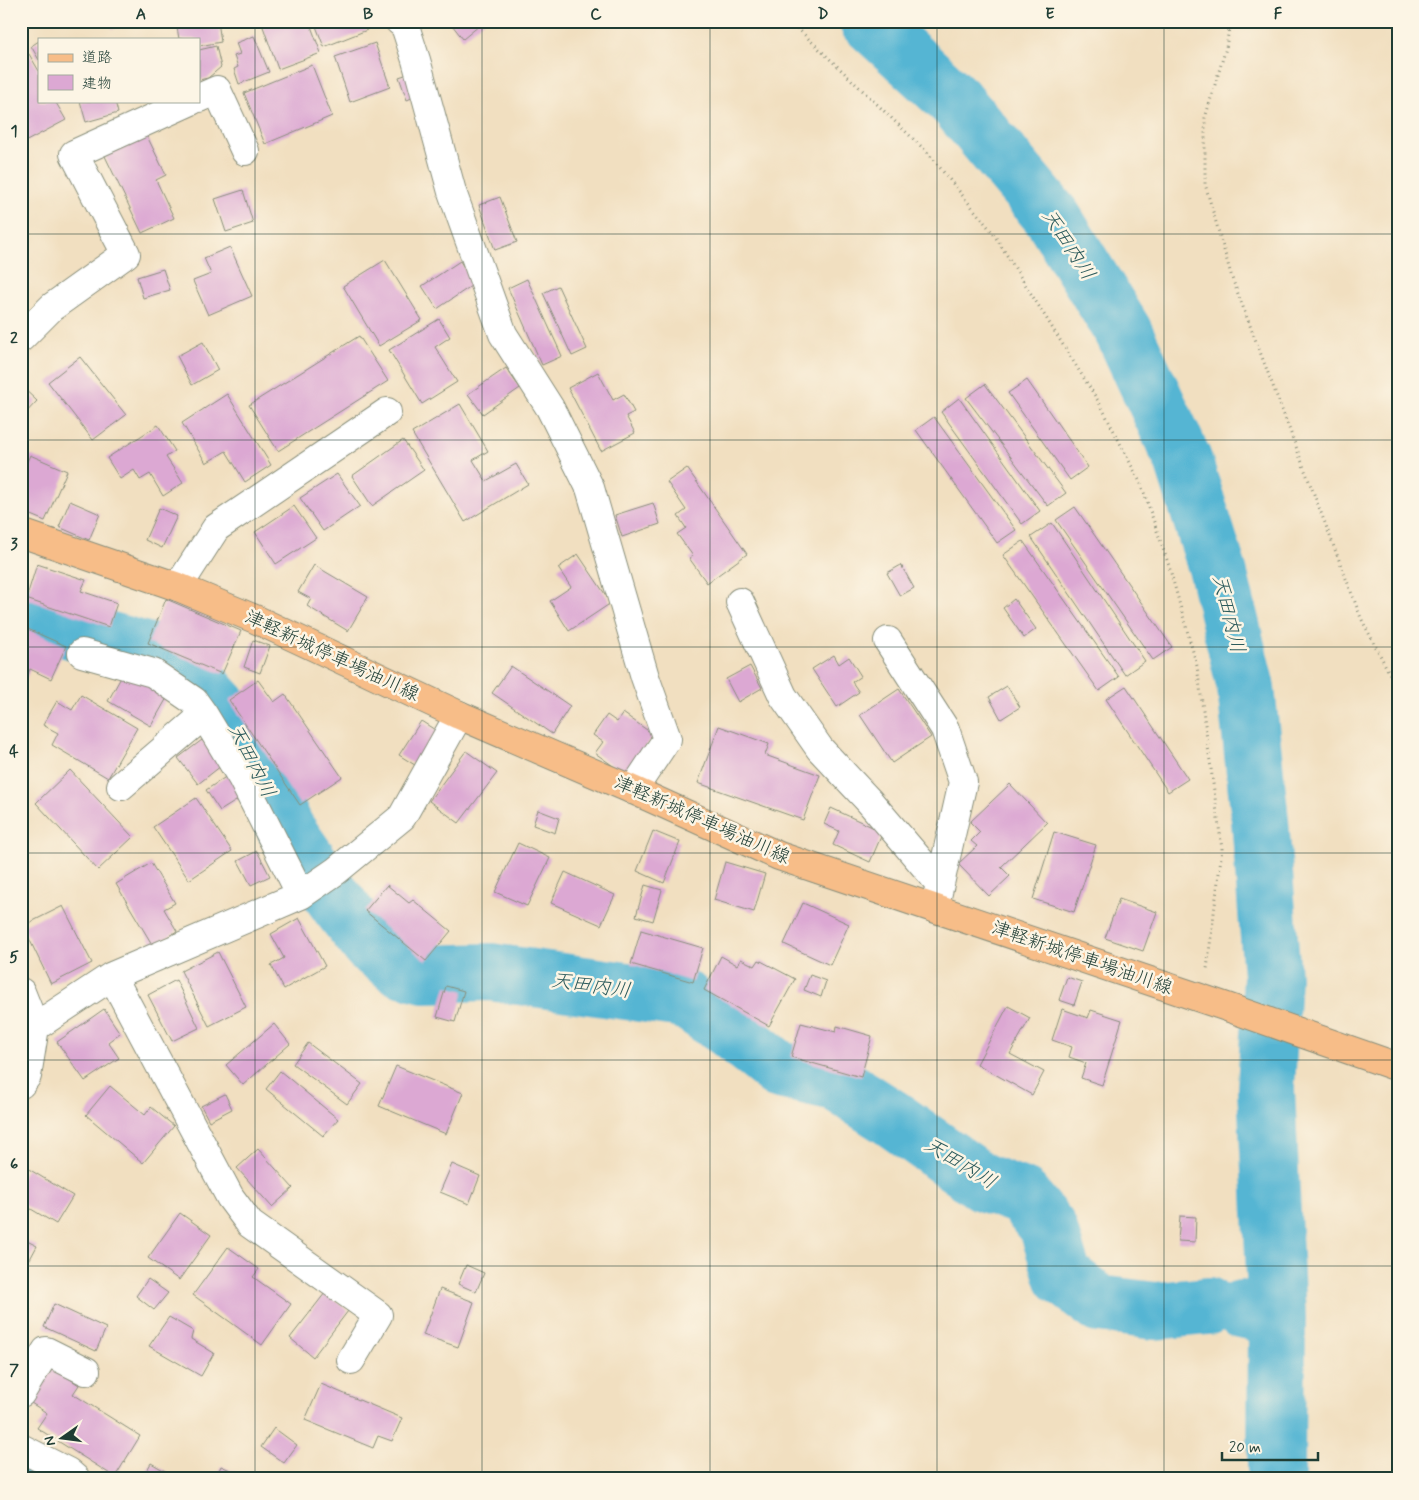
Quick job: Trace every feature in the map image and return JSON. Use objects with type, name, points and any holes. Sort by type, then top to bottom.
[{"type":"main road","name":"津軽新城停車場油川線","points":[[21,533],[178,587],[255,619],[459,715],[633,790],[779,856],[938,896],[1213,1003],[1398,1067]]},
{"type":"street","points":[[399,21],[405,26],[452,192],[503,334],[550,408],[590,488],[644,677],[666,738],[633,790]]},
{"type":"street","points":[[200,98],[217,90],[245,151]]},
{"type":"street","points":[[21,338],[52,307],[126,254],[74,154],[189,102]]},
{"type":"street","points":[[178,587],[216,528],[387,412]]},
{"type":"street","points":[[740,602],[783,696],[820,749],[869,801],[938,896]]},
{"type":"street","points":[[888,641],[946,729],[962,782],[938,896]]},
{"type":"street","points":[[82,653],[153,673],[194,701],[242,778],[306,891]]},
{"type":"street","points":[[121,786],[204,715]]},
{"type":"street","points":[[35,1027],[112,976],[306,891],[336,871],[402,817],[459,715]]},
{"type":"street","points":[[112,976],[230,1198],[250,1224],[378,1315],[351,1360]]},
{"type":"street","points":[[21,992],[35,1027],[27,1076],[21,1084]]},
{"type":"street","points":[[21,1393],[46,1351],[86,1371]]},
{"type":"street","points":[[21,1448],[68,1472],[76,1479]]},
{"type":"path","points":[[790,21],[928,153],[993,233],[1100,404],[1141,484],[1169,566],[1198,666],[1222,849],[1213,933],[1213,1003]]},
{"type":"path","points":[[1230,21],[1226,48],[1205,118],[1205,184],[1232,278],[1361,618],[1398,690]]},
{"type":"building","points":[[110,21],[139,21],[139,22],[112,29]]},
{"type":"building","points":[[176,21],[218,21],[221,42],[200,46],[200,38],[179,38]]},
{"type":"building","points":[[261,21],[309,21],[321,53],[278,69]]},
{"type":"building","points":[[314,21],[363,21],[367,30],[324,47]]},
{"type":"building","points":[[449,21],[485,21],[463,39]]},
{"type":"building","points":[[254,36],[269,72],[239,84],[234,69],[238,67],[234,56],[240,54],[236,43]]},
{"type":"building","points":[[38,42],[38,58],[31,46]]},
{"type":"building","points":[[375,43],[390,87],[350,102],[335,57]]},
{"type":"building","points":[[216,46],[221,67],[208,78],[200,80],[200,50]]},
{"type":"building","points":[[29,54],[38,69],[38,102],[56,102],[66,120],[21,144],[21,58]]},
{"type":"building","points":[[312,65],[332,116],[265,144],[244,93]]},
{"type":"building","points":[[411,73],[419,95],[407,100],[399,77]]},
{"type":"building","points":[[80,102],[115,102],[118,113],[86,122]]},
{"type":"building","points":[[146,134],[166,175],[156,180],[174,218],[142,233],[104,154]]},
{"type":"building","points":[[243,190],[253,223],[226,232],[215,199]]},
{"type":"building","points":[[500,197],[517,242],[495,250],[479,205]]},
{"type":"building","points":[[230,247],[252,296],[208,315],[193,281],[211,274],[204,258]]},
{"type":"building","points":[[385,260],[422,320],[379,346],[343,286]]},
{"type":"building","points":[[460,261],[474,284],[437,309],[422,286]]},
{"type":"building","points":[[163,269],[170,290],[143,298],[137,277]]},
{"type":"building","points":[[527,279],[562,356],[542,365],[508,288]]},
{"type":"building","points":[[558,286],[587,349],[572,356],[543,293]]},
{"type":"building","points":[[439,319],[450,337],[435,347],[457,382],[422,404],[389,350]]},
{"type":"building","points":[[359,336],[388,381],[278,451],[249,405]]},
{"type":"building","points":[[203,342],[218,370],[192,385],[177,356]]},
{"type":"building","points":[[80,357],[126,415],[93,440],[48,382]]},
{"type":"building","points":[[506,368],[520,388],[483,414],[468,394]]},
{"type":"building","points":[[598,372],[613,400],[624,394],[634,412],[626,416],[635,433],[601,451],[568,388]]},
{"type":"building","points":[[1027,380],[1088,467],[1070,480],[1008,393]]},
{"type":"building","points":[[985,384],[1066,493],[1048,506],[966,398]]},
{"type":"building","points":[[21,386],[37,401],[21,418]]},
{"type":"building","points":[[227,394],[271,465],[245,482],[226,451],[206,463],[182,423]]},
{"type":"building","points":[[959,398],[1040,511],[1022,524],[941,412]]},
{"type":"building","points":[[460,404],[488,451],[473,460],[486,481],[516,464],[528,484],[465,522],[412,433]]},
{"type":"building","points":[[934,417],[1016,530],[997,543],[916,430]]},
{"type":"building","points":[[158,425],[175,451],[166,457],[183,483],[163,496],[150,474],[140,480],[134,470],[120,479],[107,458]]},
{"type":"building","points":[[403,440],[424,470],[372,506],[352,476]]},
{"type":"building","points":[[30,455],[67,471],[45,521],[21,511],[21,475]]},
{"type":"building","points":[[687,468],[747,554],[707,583],[689,558],[693,556],[677,534],[686,528],[678,516],[686,510],[667,482]]},
{"type":"building","points":[[337,474],[360,506],[323,531],[300,498]]},
{"type":"building","points":[[70,501],[100,514],[89,540],[59,527]]},
{"type":"building","points":[[653,503],[660,524],[622,537],[615,515]]},
{"type":"building","points":[[294,506],[316,538],[276,564],[255,532]]},
{"type":"building","points":[[1075,507],[1172,647],[1153,660],[1056,520]]},
{"type":"building","points":[[159,508],[177,516],[162,548],[145,540]]},
{"type":"building","points":[[1052,523],[1145,661],[1125,675],[1031,537]]},
{"type":"building","points":[[1023,541],[1119,677],[1099,691],[1003,555]]},
{"type":"building","points":[[578,554],[611,603],[569,631],[550,601],[571,587],[558,568]]},
{"type":"building","points":[[37,564],[86,580],[81,591],[117,603],[109,627],[26,599]]},
{"type":"building","points":[[314,565],[368,597],[348,631],[307,606],[311,599],[298,592]]},
{"type":"building","points":[[901,565],[914,588],[900,596],[887,573]]},
{"type":"building","points":[[166,599],[241,631],[222,674],[148,643]]},
{"type":"building","points":[[1014,599],[1036,629],[1024,638],[1003,608]]},
{"type":"building","points":[[21,626],[66,646],[51,679],[30,669],[23,686],[21,685]]},
{"type":"building","points":[[253,640],[270,646],[260,673],[244,667]]},
{"type":"building","points":[[834,655],[839,664],[849,657],[861,676],[852,682],[859,692],[837,707],[812,669]]},
{"type":"building","points":[[511,666],[570,706],[552,734],[492,693]]},
{"type":"building","points":[[750,666],[762,688],[738,702],[726,679]]},
{"type":"building","points":[[124,672],[168,696],[151,726],[108,701]]},
{"type":"building","points":[[258,680],[274,702],[285,694],[342,777],[300,805],[229,700]]},
{"type":"building","points":[[1007,686],[1020,707],[1001,719],[989,697]]},
{"type":"building","points":[[1126,686],[1188,779],[1168,792],[1106,699]]},
{"type":"building","points":[[899,689],[931,737],[892,763],[860,715]]},
{"type":"building","points":[[81,695],[137,728],[108,778],[52,745],[58,733],[43,725],[57,701],[72,710]]},
{"type":"building","points":[[623,713],[654,735],[626,775],[595,753],[603,742],[593,735],[607,715],[617,722]]},
{"type":"building","points":[[421,721],[440,733],[418,767],[399,755]]},
{"type":"building","points":[[719,726],[769,744],[765,755],[820,775],[803,820],[698,783]]},
{"type":"building","points":[[202,740],[221,766],[198,784],[178,758]]},
{"type":"building","points":[[466,751],[497,773],[459,823],[429,801]]},
{"type":"building","points":[[70,770],[133,837],[98,870],[36,803]]},
{"type":"building","points":[[230,774],[244,796],[220,811],[206,790]]},
{"type":"building","points":[[1010,784],[1047,823],[1001,867],[1010,876],[989,896],[958,864],[977,846],[971,841],[980,832],[970,822]]},
{"type":"building","points":[[196,798],[232,851],[189,880],[153,827]]},
{"type":"building","points":[[831,808],[883,832],[870,862],[833,845],[839,831],[824,824]]},
{"type":"building","points":[[538,810],[559,818],[555,833],[533,825]]},
{"type":"building","points":[[653,831],[680,842],[664,883],[637,871]]},
{"type":"building","points":[[1054,832],[1096,845],[1074,912],[1033,899]]},
{"type":"building","points":[[518,843],[550,858],[527,906],[495,892]]},
{"type":"building","points":[[257,851],[270,876],[251,885],[238,861]]},
{"type":"building","points":[[725,862],[765,874],[754,912],[714,900]]},
{"type":"building","points":[[151,863],[175,903],[164,909],[177,931],[153,946],[116,884]]},
{"type":"building","points":[[565,872],[615,895],[601,925],[551,903]]},
{"type":"building","points":[[387,885],[409,903],[413,900],[451,931],[426,961],[365,911]]},
{"type":"building","points":[[645,885],[662,890],[653,921],[636,916]]},
{"type":"building","points":[[1119,899],[1157,912],[1143,951],[1105,938]]},
{"type":"building","points":[[803,903],[849,924],[830,965],[784,944]]},
{"type":"building","points":[[63,906],[92,963],[51,984],[23,926]]},
{"type":"building","points":[[299,918],[325,966],[284,989],[271,965],[284,958],[271,934]]},
{"type":"building","points":[[641,930],[703,948],[693,982],[631,964]]},
{"type":"building","points":[[218,952],[246,1007],[209,1026],[181,971]]},
{"type":"building","points":[[721,956],[737,965],[741,959],[755,966],[759,960],[795,979],[769,1026],[704,990]]},
{"type":"building","points":[[810,975],[826,981],[821,997],[804,990]]},
{"type":"building","points":[[1067,977],[1082,982],[1074,1005],[1059,1000]]},
{"type":"building","points":[[176,980],[199,1028],[172,1041],[148,995]]},
{"type":"building","points":[[446,986],[464,991],[455,1022],[437,1017]]},
{"type":"building","points":[[1008,1006],[1030,1018],[1010,1054],[1044,1072],[1032,1095],[977,1064]]},
{"type":"building","points":[[104,1009],[120,1033],[108,1042],[119,1058],[85,1081],[57,1042]]},
{"type":"building","points":[[1062,1009],[1088,1018],[1091,1010],[1122,1020],[1102,1085],[1081,1078],[1086,1063],[1069,1057],[1072,1047],[1052,1040]]},
{"type":"building","points":[[801,1023],[836,1032],[837,1026],[872,1036],[861,1077],[791,1057]]},
{"type":"building","points":[[274,1024],[290,1044],[243,1085],[226,1065]]},
{"type":"building","points":[[308,1043],[362,1084],[347,1104],[293,1064]]},
{"type":"building","points":[[396,1066],[463,1093],[446,1134],[379,1106]]},
{"type":"building","points":[[280,1071],[338,1119],[323,1136],[266,1089]]},
{"type":"building","points":[[110,1086],[145,1115],[151,1107],[174,1126],[143,1163],[86,1115]]},
{"type":"building","points":[[225,1094],[232,1109],[209,1121],[201,1106]]},
{"type":"building","points":[[258,1149],[293,1188],[272,1207],[237,1168]]},
{"type":"building","points":[[452,1164],[480,1176],[469,1204],[440,1192]]},
{"type":"building","points":[[27,1168],[73,1196],[56,1224],[21,1203],[21,1178]]},
{"type":"building","points":[[180,1213],[211,1235],[179,1280],[148,1258]]},
{"type":"building","points":[[1180,1216],[1196,1217],[1195,1242],[1178,1241]]},
{"type":"building","points":[[21,1238],[37,1246],[23,1272],[21,1271]]},
{"type":"building","points":[[228,1247],[259,1269],[253,1277],[291,1304],[262,1345],[193,1295]]},
{"type":"building","points":[[466,1265],[484,1273],[476,1292],[458,1284]]},
{"type":"building","points":[[148,1279],[168,1293],[154,1310],[136,1296]]},
{"type":"building","points":[[440,1289],[474,1302],[458,1347],[423,1335]]},
{"type":"building","points":[[325,1293],[348,1311],[313,1357],[290,1338]]},
{"type":"building","points":[[54,1304],[106,1328],[96,1351],[44,1327]]},
{"type":"building","points":[[21,1305],[30,1309],[21,1329]]},
{"type":"building","points":[[169,1317],[193,1331],[191,1339],[214,1353],[201,1376],[149,1346]]},
{"type":"building","points":[[53,1368],[79,1385],[73,1394],[140,1436],[115,1477],[37,1428],[47,1413],[31,1403]]},
{"type":"building","points":[[321,1384],[402,1418],[392,1441],[378,1436],[373,1448],[305,1420]]},
{"type":"building","points":[[274,1428],[297,1445],[284,1463],[261,1447]]},
{"type":"building","points":[[151,1463],[179,1479],[142,1479]]},
{"type":"building","points":[[221,1466],[244,1476],[243,1479],[215,1479]]},
{"type":"waterway","name":"天田内川","points":[[868,21],[955,101],[1053,218],[1123,331],[1183,460],[1218,571],[1246,688],[1260,820],[1272,977],[1266,1089],[1277,1317]]},
{"type":"waterway","name":"天田内川","points":[[21,616],[160,655],[197,681],[227,714],[263,780],[286,829],[339,905],[371,946],[401,968],[424,974],[490,972],[684,999],[728,1029],[779,1070],[835,1082],[893,1119],[982,1182],[1023,1197],[1048,1228],[1063,1276],[1099,1304],[1155,1311],[1208,1306]]},
{"type":"waterway","name":"天田内川","points":[[1241,1309],[1277,1317],[1276,1479]]},
{"type":"waterway","points":[[21,1473],[33,1479]]}]
